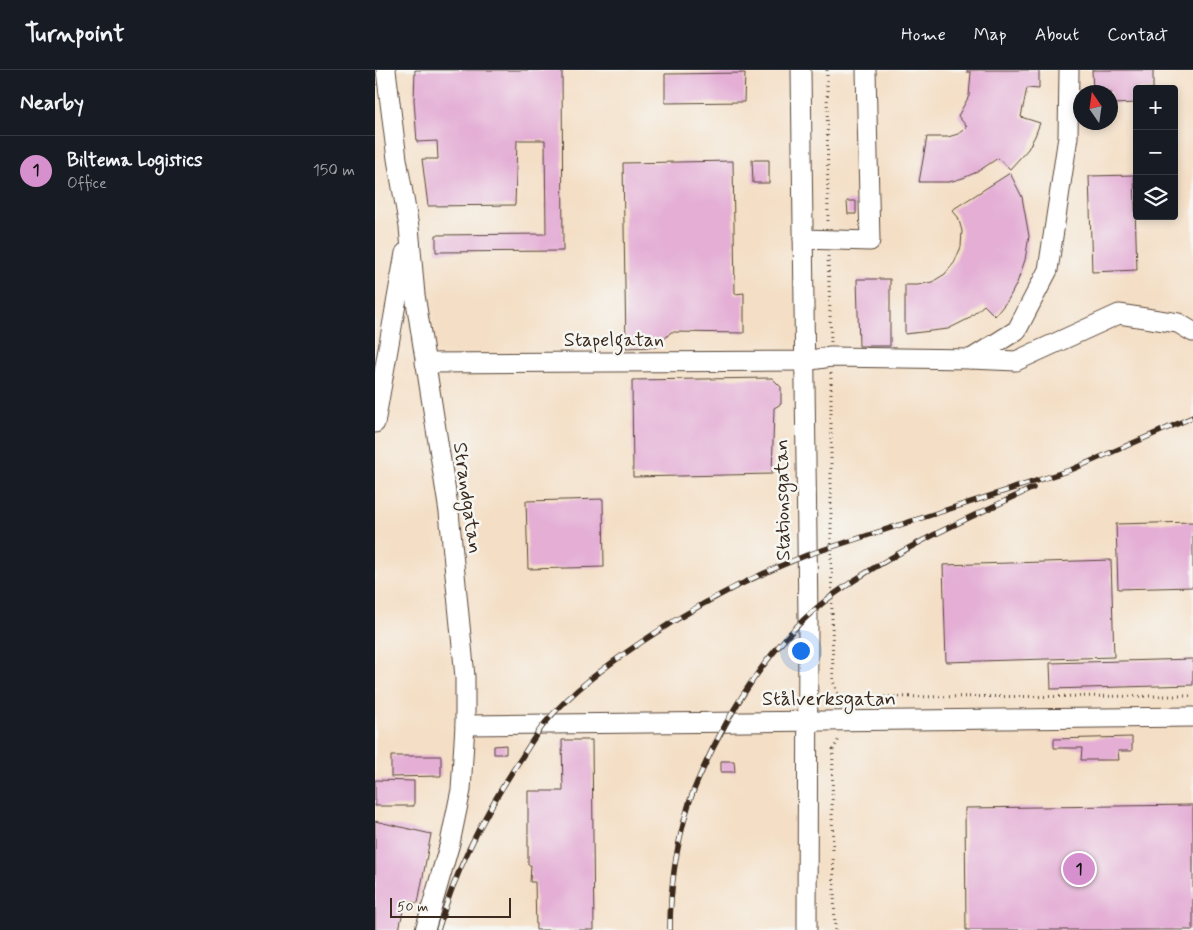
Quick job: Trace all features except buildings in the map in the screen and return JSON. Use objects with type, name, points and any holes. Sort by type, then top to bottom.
[{"type":"street","name":"Strandgatan","points":[[386,70],[397,159],[409,227],[415,295],[449,512],[465,677],[465,725],[461,790],[449,843],[425,930]]},
{"type":"street","name":"Stationsgatan","points":[[801,70],[807,930]]},
{"type":"street","points":[[803,239],[870,241],[866,70]]},
{"type":"street","points":[[971,359],[1017,330],[1048,270],[1068,137],[1069,70]]},
{"type":"street","points":[[375,423],[409,227]]},
{"type":"street","name":"Stapelgatan","points":[[425,364],[804,361],[831,357],[1017,361],[1119,314],[1178,323],[1193,332]]},
{"type":"street","name":"Stålverksgatan","points":[[465,725],[1193,717]]},
{"type":"path","points":[[827,70],[833,681],[839,697],[840,721],[840,737],[833,750],[831,810],[835,930]]},
{"type":"path","points":[[839,697],[1193,696]]},
{"type":"railway","points":[[438,930],[463,862],[484,819],[539,731],[555,711],[578,690],[640,643],[700,605],[807,555],[1073,469],[1193,417]]},
{"type":"railway","points":[[670,930],[677,852],[693,792],[724,726],[750,684],[779,645],[814,610],[833,595],[881,564],[930,537],[1033,488]]},
{"type":"place","name":"Biltema Logistics","points":[[1079,869]]}]
